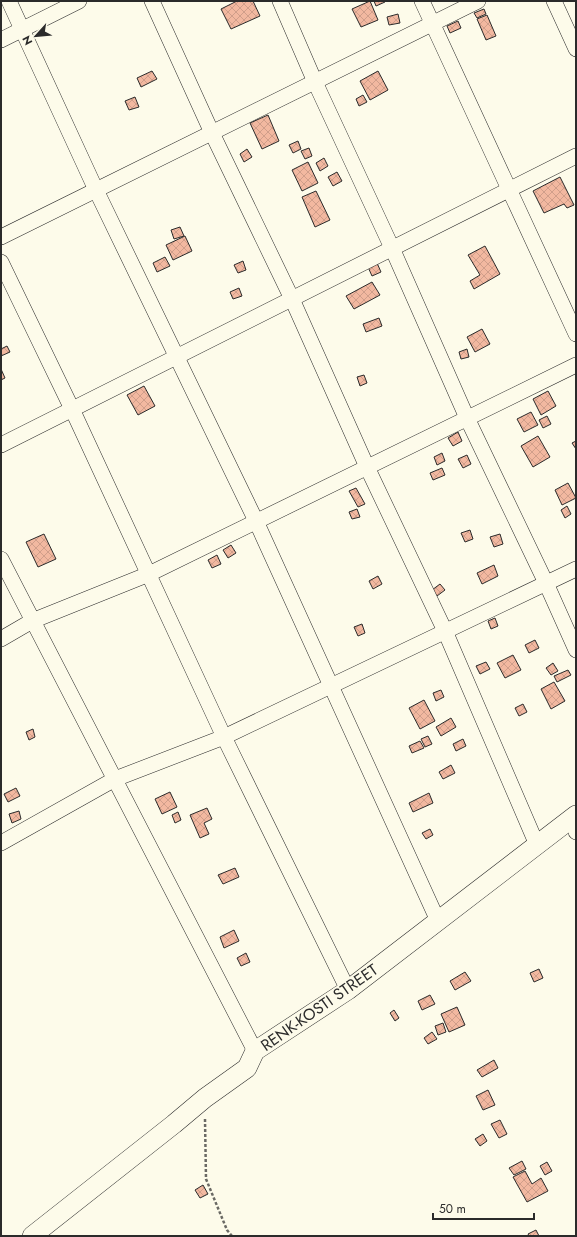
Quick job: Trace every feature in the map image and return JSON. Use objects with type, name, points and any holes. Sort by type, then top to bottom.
[{"type":"main road","name":"RENK-KOSTI STREET","points":[[32,1236],[162,1134],[205,1098],[247,1068],[255,1051],[348,990],[537,845],[576,821]]},
{"type":"street","points":[[9,1],[96,190],[256,521],[438,921]]},
{"type":"street","points":[[1,40],[79,1]]},
{"type":"street","points":[[152,1],[212,133],[292,299],[367,467],[444,631],[537,845]]},
{"type":"street","points":[[280,1],[315,82],[392,248],[467,418],[546,583],[576,650]]},
{"type":"street","points":[[422,1],[576,334]]},
{"type":"street","points":[[1,237],[478,1]]},
{"type":"street","points":[[554,1],[576,49]]},
{"type":"street","points":[[1,445],[576,156]]},
{"type":"street","points":[[1,262],[72,409],[224,737],[348,990]]},
{"type":"street","points":[[1,639],[32,621],[149,574],[576,365]]},
{"type":"street","points":[[1,559],[255,1051]]},
{"type":"street","points":[[1,843],[115,779],[224,737],[576,569]]},
{"type":"path","points":[[205,1098],[206,1179],[226,1230],[232,1236]]},
{"type":"building","points":[[237,1],[253,1],[260,16],[231,29],[221,9]]},
{"type":"building","points":[[370,1],[378,20],[361,27],[352,9]]},
{"type":"building","points":[[374,1],[385,1],[385,2],[376,6]]},
{"type":"building","points":[[484,9],[486,14],[477,18],[474,13]]},
{"type":"building","points":[[398,14],[400,23],[389,25],[387,17]]},
{"type":"building","points":[[487,15],[496,36],[486,40],[477,19]]},
{"type":"building","points":[[458,21],[461,28],[450,33],[447,26]]},
{"type":"building","points":[[152,71],[157,79],[141,87],[137,78]]},
{"type":"building","points":[[378,71],[388,90],[370,100],[360,81]]},
{"type":"building","points":[[363,95],[367,102],[359,106],[356,99]]},
{"type":"building","points":[[135,97],[139,107],[129,110],[125,101]]},
{"type":"building","points":[[268,115],[279,141],[262,149],[250,123]]},
{"type":"building","points":[[298,141],[301,149],[293,153],[289,145]]},
{"type":"building","points":[[309,148],[312,156],[305,159],[301,151]]},
{"type":"building","points":[[247,149],[252,157],[244,162],[240,154]]},
{"type":"building","points":[[324,158],[328,166],[320,171],[316,163]]},
{"type":"building","points":[[308,162],[318,183],[302,191],[292,170]]},
{"type":"building","points":[[337,172],[342,181],[333,186],[328,177]]},
{"type":"building","points":[[560,177],[574,205],[567,208],[564,204],[544,213],[533,191]]},
{"type":"building","points":[[316,191],[330,220],[315,227],[302,197]]},
{"type":"building","points":[[180,227],[184,236],[174,239],[171,230]]},
{"type":"building","points":[[185,236],[192,251],[173,260],[166,245]]},
{"type":"building","points":[[485,246],[500,274],[474,289],[470,281],[480,275],[468,255]]},
{"type":"building","points":[[165,257],[170,266],[157,272],[153,263]]},
{"type":"building","points":[[243,261],[246,270],[238,273],[234,265]]},
{"type":"building","points":[[377,263],[381,272],[372,276],[368,267]]},
{"type":"building","points":[[372,282],[380,295],[354,309],[346,296]]},
{"type":"building","points":[[239,288],[242,296],[233,299],[230,292]]},
{"type":"building","points":[[379,318],[382,326],[366,332],[363,324]]},
{"type":"building","points":[[482,329],[490,344],[475,352],[467,337]]},
{"type":"building","points":[[7,346],[10,352],[1,356],[1,349]]},
{"type":"building","points":[[467,349],[469,357],[461,359],[459,352]]},
{"type":"building","points":[[1,369],[5,378],[1,380]]},
{"type":"building","points":[[364,375],[367,383],[360,386],[357,377]]},
{"type":"building","points":[[144,386],[155,406],[138,415],[127,395]]},
{"type":"building","points":[[548,391],[556,406],[541,415],[533,399]]},
{"type":"building","points":[[531,412],[538,425],[524,432],[517,419]]},
{"type":"building","points":[[547,416],[551,424],[543,428],[539,420]]},
{"type":"building","points":[[458,432],[462,441],[453,446],[448,438]]},
{"type":"building","points":[[538,436],[550,457],[533,467],[521,446]]},
{"type":"building","points":[[576,441],[576,449],[572,443]]},
{"type":"building","points":[[442,453],[445,461],[437,465],[434,457]]},
{"type":"building","points":[[467,455],[471,464],[463,468],[458,459]]},
{"type":"building","points":[[442,468],[445,475],[433,480],[430,473]]},
{"type":"building","points":[[568,483],[576,498],[562,505],[555,490]]},
{"type":"building","points":[[356,488],[365,504],[358,507],[349,491]]},
{"type":"building","points":[[567,506],[571,514],[565,518],[561,510]]},
{"type":"building","points":[[357,509],[360,517],[352,519],[349,512]]},
{"type":"building","points":[[470,530],[473,539],[465,542],[461,533]]},
{"type":"building","points":[[44,534],[56,559],[38,567],[26,542]]},
{"type":"building","points":[[500,534],[503,544],[494,547],[490,537]]},
{"type":"building","points":[[231,545],[236,553],[228,558],[223,550]]},
{"type":"building","points":[[217,555],[221,564],[212,568],[208,560]]},
{"type":"building","points":[[494,565],[498,576],[482,584],[477,573]]},
{"type":"building","points":[[378,576],[382,584],[373,589],[369,581]]},
{"type":"building","points":[[440,584],[445,590],[437,596],[432,590]]},
{"type":"building","points":[[495,618],[498,626],[491,629],[488,621]]},
{"type":"building","points":[[362,624],[365,633],[358,636],[354,627]]},
{"type":"building","points":[[535,640],[539,648],[529,653],[525,645]]},
{"type":"building","points":[[513,655],[521,670],[505,678],[497,663]]},
{"type":"building","points":[[486,662],[490,669],[480,674],[476,666]]},
{"type":"building","points":[[553,663],[558,671],[551,675],[546,668]]},
{"type":"building","points":[[568,670],[571,675],[557,682],[554,676]]},
{"type":"building","points":[[554,682],[565,701],[551,709],[541,689]]},
{"type":"building","points":[[441,690],[444,697],[436,701],[433,693]]},
{"type":"building","points":[[424,700],[435,721],[420,729],[409,708]]},
{"type":"building","points":[[523,704],[527,712],[519,716],[515,708]]},
{"type":"building","points":[[451,718],[456,727],[441,736],[436,727]]},
{"type":"building","points":[[33,729],[35,737],[29,740],[26,732]]},
{"type":"building","points":[[428,736],[432,744],[425,747],[421,739]]},
{"type":"building","points":[[463,739],[466,746],[456,751],[453,744]]},
{"type":"building","points":[[420,741],[424,748],[412,753],[409,746]]},
{"type":"building","points":[[451,765],[455,773],[443,779],[439,772]]},
{"type":"building","points":[[16,788],[20,796],[8,802],[4,794]]},
{"type":"building","points":[[170,792],[177,807],[162,814],[155,799]]},
{"type":"building","points":[[429,793],[433,803],[413,812],[409,803]]},
{"type":"building","points":[[207,808],[212,819],[204,823],[209,834],[200,838],[190,815]]},
{"type":"building","points":[[19,811],[21,819],[12,823],[9,814]]},
{"type":"building","points":[[178,812],[181,820],[175,823],[172,815]]},
{"type":"building","points":[[430,829],[433,835],[426,839],[422,833]]},
{"type":"building","points":[[235,868],[239,877],[223,884],[218,875]]},
{"type":"building","points":[[234,930],[239,941],[224,948],[220,937]]},
{"type":"building","points":[[246,953],[250,962],[241,966],[237,958]]},
{"type":"building","points":[[539,969],[543,978],[534,982],[530,973]]},
{"type":"building","points":[[465,972],[471,981],[455,990],[450,981]]},
{"type":"building","points":[[430,995],[435,1004],[422,1010],[418,1001]]},
{"type":"building","points":[[457,1007],[465,1025],[449,1032],[441,1014]]},
{"type":"building","points":[[394,1010],[399,1018],[395,1021],[390,1013]]},
{"type":"building","points":[[443,1023],[446,1032],[438,1035],[435,1026]]},
{"type":"building","points":[[432,1032],[437,1039],[428,1044],[424,1038]]},
{"type":"building","points":[[494,1060],[498,1068],[482,1077],[477,1070]]},
{"type":"building","points":[[488,1090],[495,1105],[483,1110],[476,1096]]},
{"type":"building","points":[[500,1120],[507,1134],[499,1138],[491,1124]]},
{"type":"building","points":[[483,1134],[487,1141],[480,1146],[475,1139]]},
{"type":"building","points":[[522,1161],[526,1169],[514,1175],[509,1168]]},
{"type":"building","points":[[547,1162],[552,1171],[545,1175],[540,1166]]},
{"type":"building","points":[[525,1171],[532,1184],[541,1178],[548,1191],[527,1202],[513,1177]]},
{"type":"building","points":[[203,1185],[208,1194],[200,1198],[195,1190]]},
{"type":"building","points":[[536,1230],[539,1236],[529,1236],[528,1234]]}]
